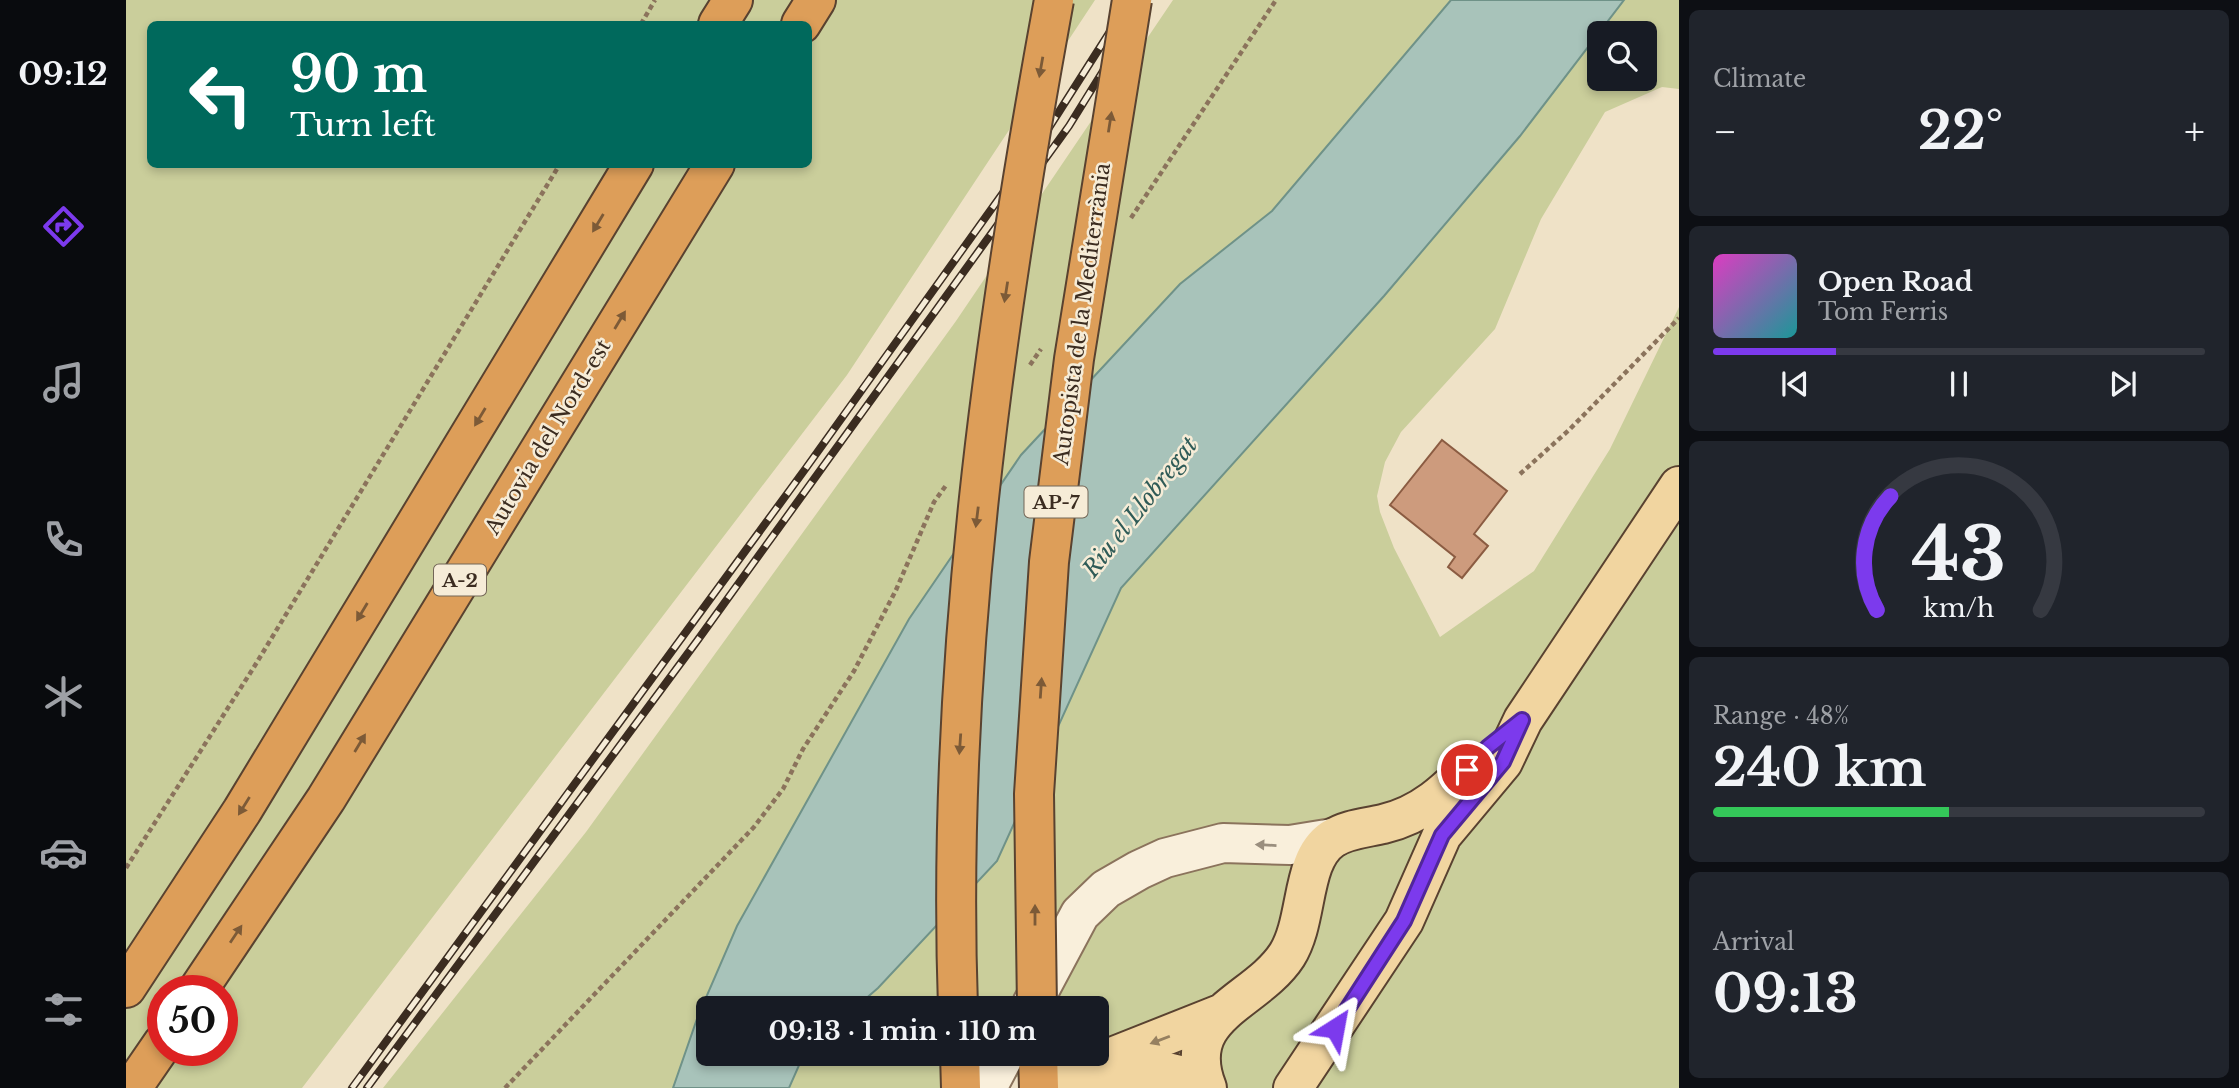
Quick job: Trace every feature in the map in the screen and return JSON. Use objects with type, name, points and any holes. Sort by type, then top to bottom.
[{"type":"highway","points":[[721,21],[733,0]]},
{"type":"highway","points":[[802,21],[816,0]]},
{"type":"highway","points":[[958,996],[956,801],[970,575],[994,366],[1054,0]]},
{"type":"highway","name":"Autopista de la Mediterrània","points":[[1037,996],[1034,794],[1049,562],[1074,359],[1132,0]]},
{"type":"highway","points":[[126,988],[242,811],[632,168]]},
{"type":"highway","name":"Autovia del Nord-est","points":[[208,975],[326,799],[713,168]]},
{"type":"highway","points":[[132,1088],[147,1066]]},
{"type":"highway","points":[[960,1066],[961,1088]]},
{"type":"highway","points":[[1038,1066],[1038,1088]]},
{"type":"main road","points":[[1293,1088],[1360,992],[1404,921],[1442,835],[1503,762],[1522,720],[1679,486]]},
{"type":"main road","points":[[1206,1086],[1199,1064],[1201,1045],[1208,1030],[1286,956],[1300,930],[1313,862],[1321,848],[1333,838],[1397,820],[1426,807],[1488,747],[1522,720]]},
{"type":"main road","points":[[1370,827],[1388,834],[1405,849],[1414,865],[1419,890]]},
{"type":"main road","points":[[1068,1082],[1112,1057],[1223,1013]]},
{"type":"main road","points":[[1068,1082],[1155,1068],[1173,1071],[1206,1086]]},
{"type":"street","points":[[1036,996],[1080,914],[1106,889],[1139,870],[1175,855],[1223,843],[1290,845],[1333,838]]},
{"type":"street","points":[[987,1088],[999,1066]]},
{"type":"path","points":[[643,21],[655,0]]},
{"type":"path","points":[[1150,192],[1276,0]]},
{"type":"path","points":[[126,868],[254,667],[558,168]]},
{"type":"path","points":[[1520,474],[1569,430],[1679,318]]},
{"type":"path","points":[[505,1088],[754,827],[783,789],[803,750],[854,670],[896,590],[934,502]]},
{"type":"green space","points":[[126,0],[1095,0],[847,375],[302,1088],[126,1088]]},
{"type":"green space","points":[[1173,0],[1451,0],[1272,211],[1180,284],[1021,455],[909,619],[737,926],[707,996],[696,996],[696,1022],[673,1088],[383,1088],[586,832],[956,321]]},
{"type":"green space","points":[[1624,0],[1679,0],[1679,89],[1662,87],[1657,89],[1657,21],[1608,21]]},
{"type":"green space","points":[[1587,48],[1587,91],[1653,91],[1605,112],[1541,219],[1495,329],[1401,432],[1385,462],[1377,496],[1380,512],[1394,548],[1440,637],[1534,571],[1610,449],[1679,307],[1679,1088],[1122,1088],[1022,1078],[982,1068],[964,1088],[789,1088],[799,1066],[1109,1066],[1109,996],[869,996],[997,861],[1121,588],[1384,296],[1520,136]]},
{"type":"water","name":"Riu el Llobregat","points":[[1451,0],[1624,0],[1608,21],[1587,21],[1587,48],[1520,136],[1384,296],[1121,588],[997,861],[869,996],[707,996],[737,926],[909,619],[1021,455],[1180,284],[1272,211]]},
{"type":"water","points":[[696,1022],[696,1066],[799,1066],[789,1088],[673,1088]]},
{"type":"building","points":[[1442,440],[1507,491],[1474,534],[1488,546],[1462,578],[1448,567],[1455,557],[1390,505]]},
{"type":"railway","points":[[352,1088],[806,468],[1043,137],[1130,0]]},
{"type":"railway","points":[[367,1088],[697,641],[1069,126],[1147,0]]},
{"type":"route","points":[[1335,1028],[1413,905],[1429,860],[1442,835],[1503,762],[1522,720],[1488,747],[1467,770]]}]
